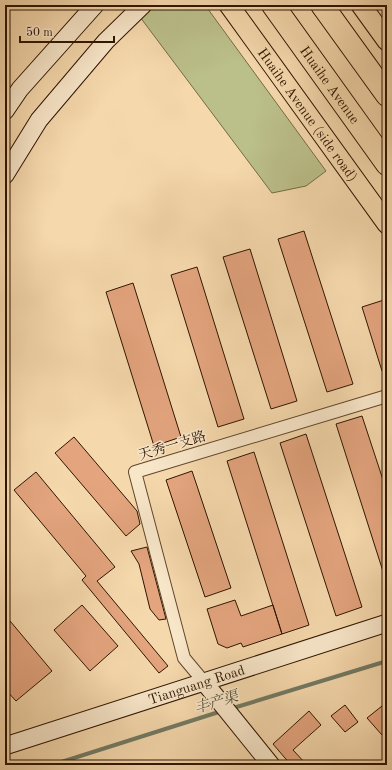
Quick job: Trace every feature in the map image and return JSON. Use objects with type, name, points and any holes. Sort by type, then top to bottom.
[{"type":"highway","name":"Huaihe Avenue","points":[[273,5],[387,164]]},
{"type":"highway","points":[[322,5],[387,95]]},
{"type":"main road","name":"Huaihe Avenue (side road)","points":[[229,5],[387,224]]},
{"type":"main road","points":[[361,5],[387,41]]},
{"type":"street","points":[[5,111],[20,89],[95,5]]},
{"type":"street","points":[[5,175],[39,120],[106,41],[143,5]]},
{"type":"street","name":"天秀一支路","points":[[207,686],[184,658],[135,472],[387,396]]},
{"type":"street","name":"Tianguang Road","points":[[5,746],[207,686],[387,623]]},
{"type":"street","points":[[207,686],[271,765]]},
{"type":"green space","points":[[131,5],[205,5],[326,171],[306,186],[272,193]]},
{"type":"building","points":[[304,231],[353,384],[327,392],[278,239]]},
{"type":"building","points":[[250,249],[297,401],[271,409],[223,257]]},
{"type":"building","points":[[197,267],[244,419],[218,427],[171,275]]},
{"type":"building","points":[[133,283],[181,437],[154,446],[106,292]]},
{"type":"building","points":[[387,299],[387,370],[382,371],[362,307]]},
{"type":"building","points":[[362,416],[387,492],[387,584],[336,424]]},
{"type":"building","points":[[306,434],[362,607],[336,616],[280,443]]},
{"type":"building","points":[[74,437],[137,511],[140,524],[126,536],[55,453]]},
{"type":"building","points":[[254,452],[309,625],[282,634],[227,461]]},
{"type":"building","points":[[192,471],[231,588],[205,597],[166,480]]},
{"type":"building","points":[[36,472],[115,567],[97,581],[168,666],[159,673],[82,580],[86,576],[14,490]]},
{"type":"building","points":[[147,547],[166,619],[159,620],[150,609],[139,564],[131,551]]},
{"type":"building","points":[[235,600],[241,616],[273,605],[282,634],[243,647],[241,643],[227,648],[218,644],[207,609]]},
{"type":"building","points":[[82,605],[118,646],[90,671],[54,630]]},
{"type":"building","points":[[5,615],[52,671],[16,701],[5,689]]},
{"type":"building","points":[[387,702],[387,730],[382,735],[367,718]]},
{"type":"building","points":[[345,705],[358,722],[345,732],[331,716]]},
{"type":"building","points":[[309,711],[321,725],[293,750],[307,765],[291,765],[273,744]]},
{"type":"building","points":[[387,758],[387,765],[378,765]]},
{"type":"waterway","name":"丰产渠","points":[[230,709],[387,661]]},
{"type":"waterway","name":"丰产渠","points":[[52,765],[222,711]]}]
